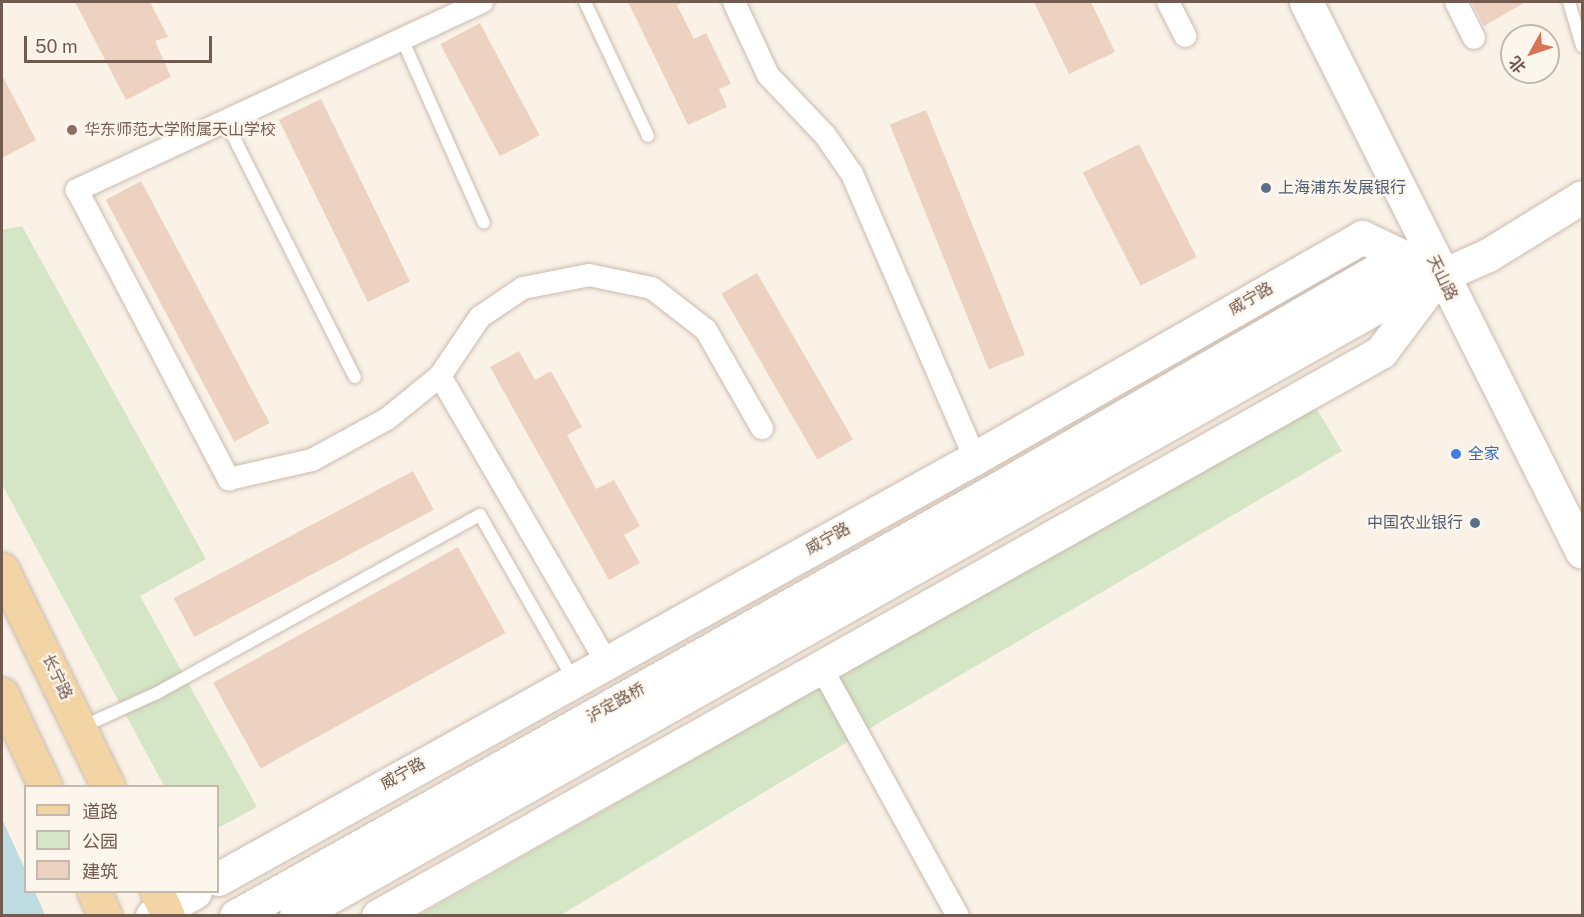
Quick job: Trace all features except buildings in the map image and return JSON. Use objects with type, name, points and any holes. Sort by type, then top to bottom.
[{"type":"main road","name":"天山路","points":[[1306,2],[1440,274],[1582,552]]},
{"type":"main road","points":[[1004,503],[1377,270],[1440,274],[1488,255],[1582,197]]},
{"type":"main road","name":"威宁路","points":[[219,878],[606,661],[975,458],[1362,237],[1440,274]]},
{"type":"main road","points":[[378,915],[1381,352],[1440,274]]},
{"type":"main road","name":"泸定路桥","points":[[237,915],[1004,503]]},
{"type":"main road","name":"泸定路桥","points":[[296,915],[1004,503]]},
{"type":"main road","name":"长宁路","points":[[2,569],[108,785]]},
{"type":"main road","points":[[2,694],[45,785]]},
{"type":"main road","points":[[95,893],[105,915]]},
{"type":"main road","points":[[160,908],[191,893]]},
{"type":"street","points":[[482,2],[77,190],[229,479],[312,460],[387,419],[440,375],[480,317],[523,288],[590,275],[652,288],[706,330],[762,428]]},
{"type":"street","points":[[734,2],[768,75],[825,135],[852,174],[975,458]]},
{"type":"street","points":[[1168,2],[1185,36]]},
{"type":"street","points":[[1456,2],[1474,38]]},
{"type":"street","points":[[440,375],[606,661]]},
{"type":"street","points":[[821,667],[958,915]]},
{"type":"lane","points":[[585,2],[648,136]]},
{"type":"lane","points":[[1569,2],[1582,46]]},
{"type":"lane","points":[[402,39],[484,223]]},
{"type":"lane","points":[[225,120],[355,377]]},
{"type":"lane","points":[[81,728],[157,693],[480,515],[573,680]]},
{"type":"green space","points":[[22,226],[206,559],[140,596],[257,807],[219,827],[219,785],[163,785],[2,484],[2,230]]},
{"type":"green space","points":[[1315,406],[1342,451],[877,724],[561,915],[418,916]]},
{"type":"water","points":[[2,819],[24,867],[24,893],[35,893],[45,915],[2,915]]},
{"type":"place","name":"华东师范大学附属天山学校","points":[[72,130]]},
{"type":"place","name":"上海浦东发展银行","points":[[1266,188]]},
{"type":"place","name":"全家","points":[[1456,454]]},
{"type":"place","name":"中国农业银行","points":[[1475,523]]}]
